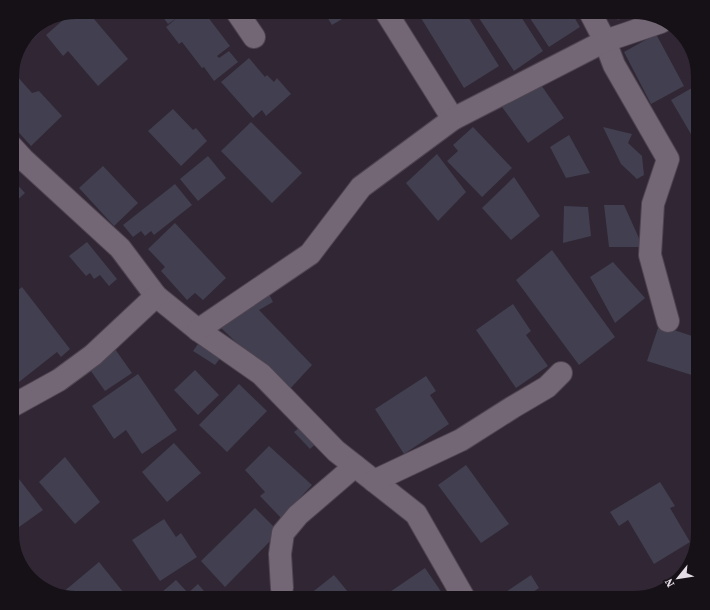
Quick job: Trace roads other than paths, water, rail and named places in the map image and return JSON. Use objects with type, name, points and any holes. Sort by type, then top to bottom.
[{"type":"street","points":[[241,19],[254,37]]},
{"type":"street","points":[[390,19],[453,119]]},
{"type":"street","points":[[594,19],[605,41],[614,65],[668,159],[653,204],[650,255],[668,321]]},
{"type":"street","points":[[198,330],[310,254],[361,187],[453,119],[605,41],[656,24]]},
{"type":"street","points":[[19,154],[120,248],[156,296],[198,330],[261,374],[336,452],[416,514],[460,591]]},
{"type":"street","points":[[19,411],[93,355],[156,296]]},
{"type":"street","points":[[19,402],[59,380],[93,355]]},
{"type":"street","points":[[374,481],[461,440],[547,387],[561,373]]},
{"type":"street","points":[[282,588],[280,554],[284,533],[298,515],[355,466]]}]
